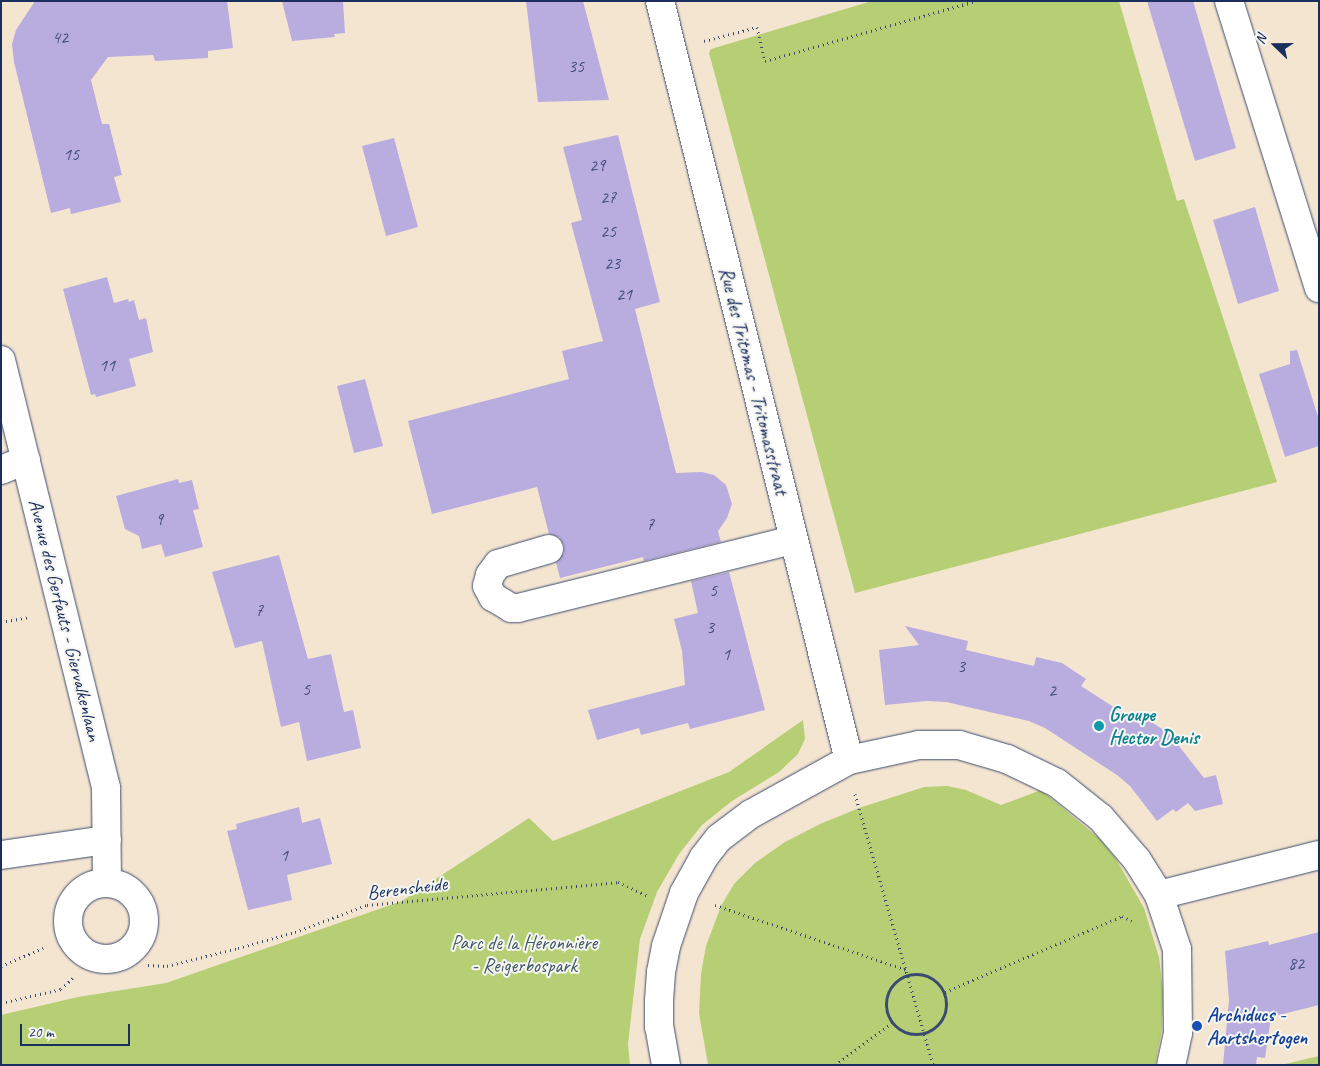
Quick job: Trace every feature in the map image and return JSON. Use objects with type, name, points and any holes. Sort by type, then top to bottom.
[{"type":"street","name":"Rue des Tritomas - Tritomasstraat","points":[[660,1],[849,760]]},
{"type":"street","points":[[1229,1],[1319,288]]},
{"type":"street","name":"Avenue des Gerfauts - Giervalkenlaan","points":[[1,360],[13,465],[106,788],[107,882]]},
{"type":"street","points":[[549,549],[498,564],[490,575],[487,586],[493,597],[511,608],[518,608],[793,540]]},
{"type":"street","points":[[666,1065],[659,1027],[661,972],[666,946],[684,893],[704,857],[719,838],[751,814],[849,760],[894,750],[929,745],[959,745],[1007,759],[1057,783],[1101,818],[1137,860],[1159,894],[1177,949],[1178,1033],[1171,1065]]},
{"type":"street","points":[[1,855],[107,840]]},
{"type":"street","points":[[1159,894],[1319,855]]},
{"type":"path","points":[[699,42],[757,27],[765,61],[975,1]]},
{"type":"path","points":[[1,622],[33,616]]},
{"type":"path","points":[[854,788],[933,1065]]},
{"type":"path","name":"Berensheide","points":[[148,965],[167,966],[238,948],[295,932],[368,905],[618,882],[651,897]]},
{"type":"path","points":[[712,904],[906,970]]},
{"type":"path","points":[[945,992],[1122,916],[1136,924]]},
{"type":"path","points":[[1,966],[43,948]]},
{"type":"path","points":[[920,974],[932,978],[945,992],[946,1008],[942,1019],[935,1028],[924,1033],[907,1032],[892,1023],[887,1012],[887,1001],[890,989],[898,980],[908,975],[920,974]]},
{"type":"path","points":[[1,1003],[61,989],[73,978]]},
{"type":"path","points":[[835,1065],[892,1023]]},
{"type":"green space","points":[[872,1],[1119,1],[1177,201],[1184,199],[1277,482],[855,593],[709,53],[711,49]]},
{"type":"green space","name":"Parc de la Héronnière - Reigerbospark","points":[[803,720],[805,739],[798,754],[779,772],[732,801],[702,825],[679,854],[657,892],[640,939],[628,1044],[630,1065],[1,1065],[1,1015],[78,997],[166,983],[402,901],[529,818],[553,841],[729,772]]},
{"type":"green space","points":[[947,786],[966,790],[1001,805],[1041,790],[1100,839],[1116,859],[1144,908],[1159,957],[1163,992],[1162,1030],[1155,1065],[708,1065],[699,1013],[701,974],[706,946],[721,906],[734,884],[755,863],[785,842],[820,824],[859,808],[924,787]]},
{"type":"green space","points":[[1319,1056],[1319,1065],[1281,1065]]},
{"type":"building","points":[[35,1],[227,1],[233,48],[208,51],[208,58],[155,61],[153,55],[108,57],[91,80],[102,124],[109,124],[122,175],[114,177],[121,202],[71,214],[70,208],[51,213],[14,62],[12,44],[16,30]]},
{"type":"building","points":[[282,1],[343,1],[345,33],[334,34],[335,37],[292,41]]},
{"type":"building","points":[[526,1],[583,1],[609,100],[538,102]]},
{"type":"building","points":[[1147,1],[1193,1],[1236,148],[1195,161]]},
{"type":"building","points":[[618,135],[660,302],[635,309],[676,473],[702,472],[714,475],[726,485],[732,504],[727,518],[718,531],[721,542],[644,561],[643,557],[560,578],[556,562],[564,553],[564,545],[559,537],[549,534],[537,487],[432,514],[408,421],[569,379],[562,351],[603,341],[571,223],[582,220],[563,147]]},
{"type":"building","points":[[394,138],[418,227],[386,236],[362,146]]},
{"type":"building","points":[[1255,207],[1279,291],[1238,304],[1213,220]]},
{"type":"building","points":[[107,277],[114,303],[128,299],[129,302],[134,300],[139,320],[146,318],[153,352],[129,359],[136,386],[96,397],[95,394],[91,395],[63,289]]},
{"type":"building","points":[[1297,350],[1319,420],[1319,446],[1285,457],[1259,374],[1290,364],[1290,351]]},
{"type":"building","points":[[365,379],[383,446],[354,453],[337,386]]},
{"type":"building","points":[[178,479],[179,483],[192,480],[199,509],[193,510],[203,547],[165,557],[161,544],[142,549],[139,536],[125,529],[116,496]]},
{"type":"building","points":[[279,555],[308,659],[331,654],[344,712],[353,710],[361,748],[307,761],[299,722],[281,727],[262,641],[235,648],[212,572]]},
{"type":"building","points":[[729,572],[765,710],[690,729],[688,723],[641,735],[639,728],[597,740],[588,710],[685,685],[682,651],[674,619],[698,613],[691,581]]},
{"type":"building","name":"Groupe Hector Denis","points":[[905,626],[968,641],[966,650],[1034,666],[1036,657],[1062,663],[1086,679],[1081,686],[1140,724],[1144,717],[1162,729],[1164,727],[1204,778],[1216,775],[1223,804],[1195,811],[1188,803],[1176,812],[1173,809],[1157,821],[1130,786],[1117,775],[1045,728],[1029,721],[946,702],[927,701],[885,705],[879,650],[919,645]]},
{"type":"building","points":[[299,807],[302,823],[320,818],[332,864],[287,875],[292,900],[248,910],[227,831],[237,829],[236,824]]},
{"type":"building","points":[[1319,932],[1319,1005],[1271,1017],[1265,1058],[1257,1057],[1256,1065],[1223,1065],[1229,1000],[1225,951],[1268,941],[1269,945]]},
{"type":"place","name":"Groupe Hector Denis","points":[[1099,726]]},
{"type":"place","name":"Archiducs - Aartshertogen","points":[[1197,1026]]}]
